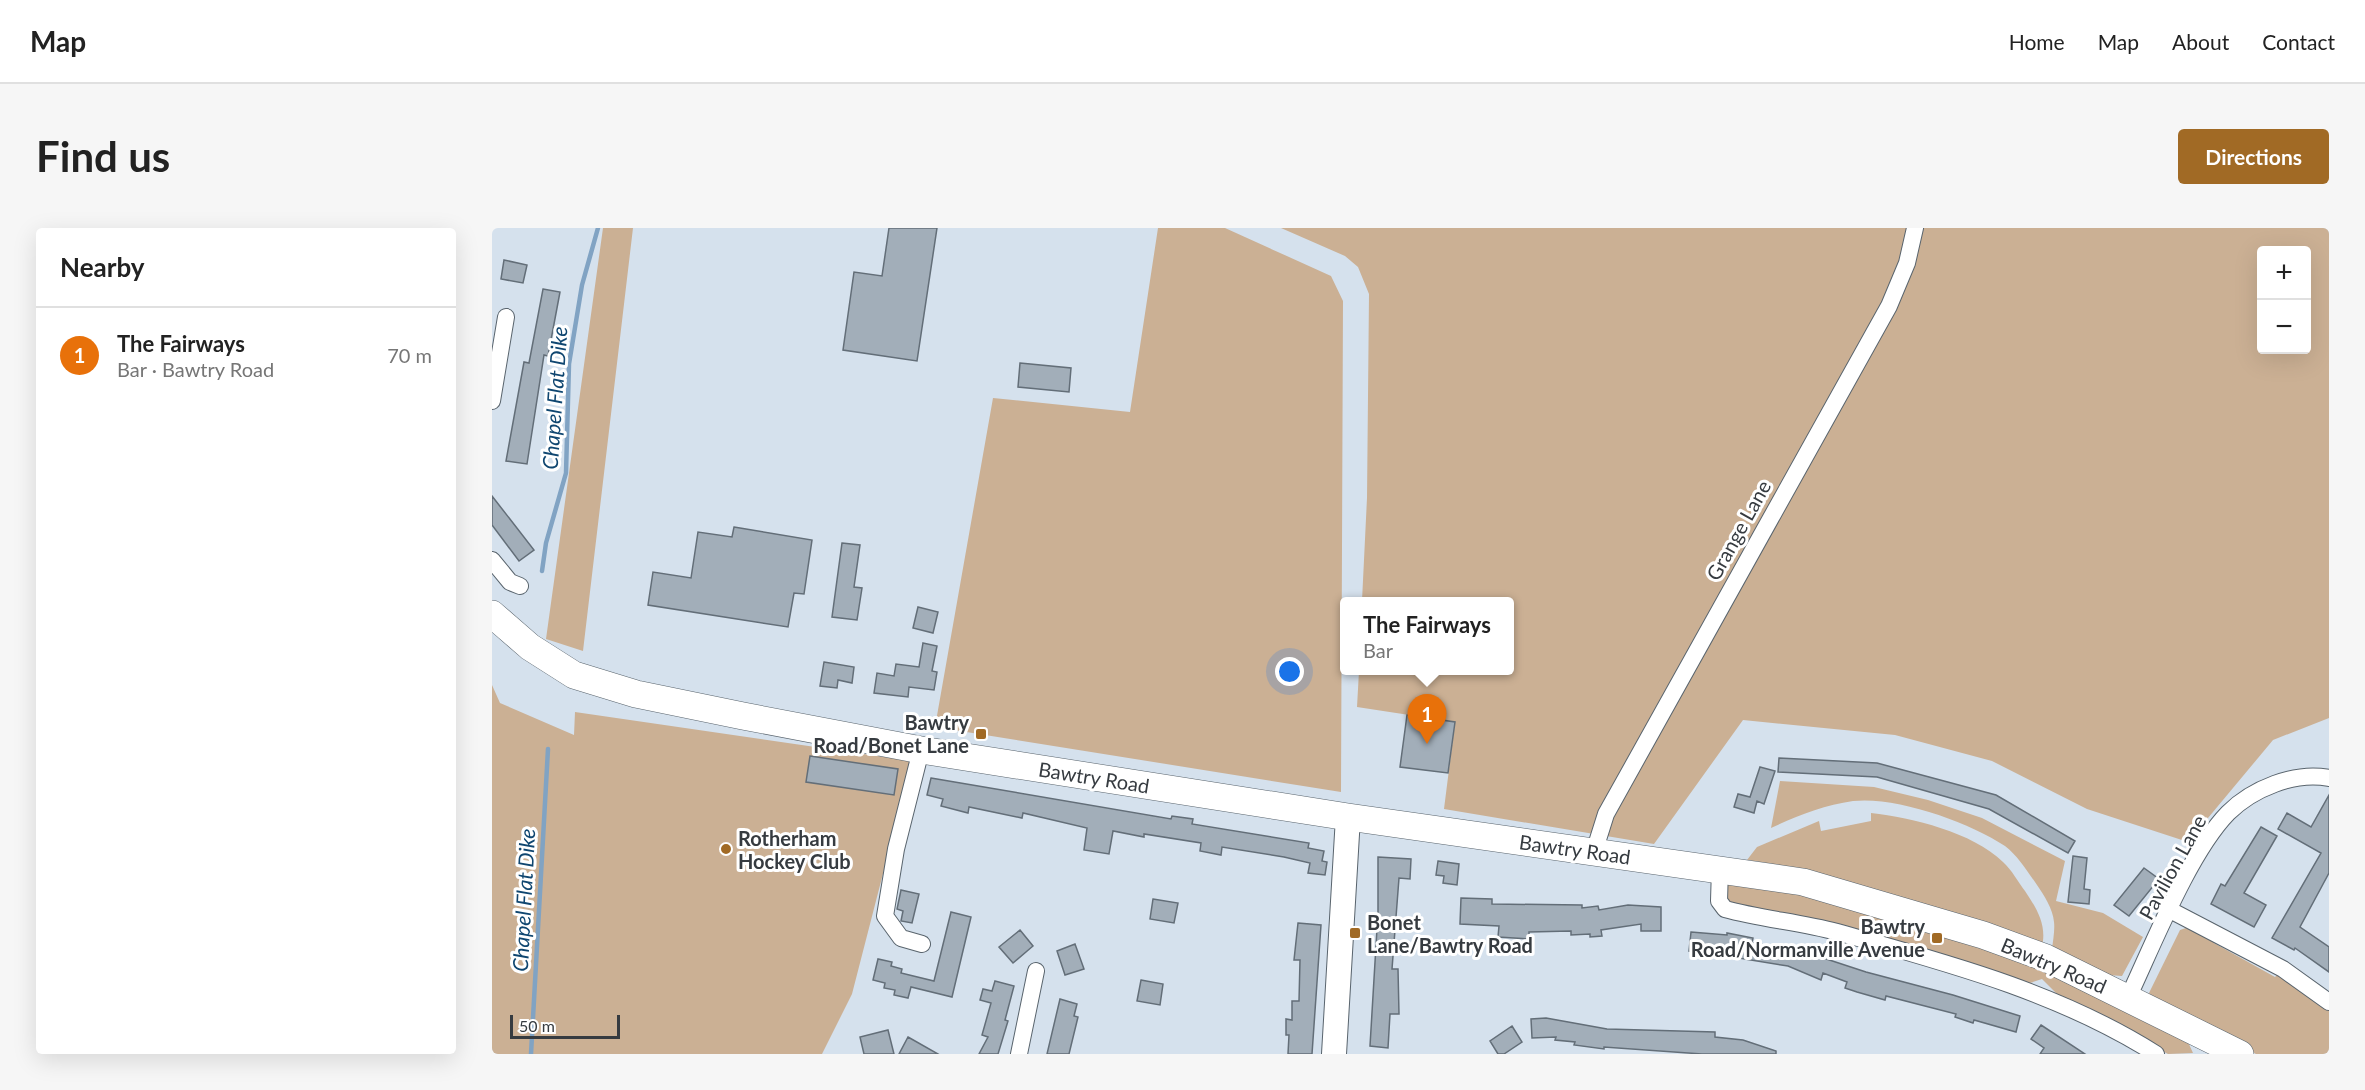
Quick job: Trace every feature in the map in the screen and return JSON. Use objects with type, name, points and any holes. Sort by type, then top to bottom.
[{"type":"main road","name":"Bawtry Road","points":[[492,614],[530,647],[574,675],[636,694],[921,750],[1348,817],[1720,868],[1803,882],[1983,935],[2067,966],[2128,998],[2210,1047],[2240,1054]]},
{"type":"main road","points":[[1334,1054],[1348,817]]},
{"type":"street","name":"Grange Lane","points":[[1594,852],[1606,814],[1889,306],[1907,263],[1916,228]]},
{"type":"street","points":[[492,401],[506,317]]},
{"type":"street","points":[[492,560],[510,582],[520,586]]},
{"type":"street","points":[[921,750],[896,849],[885,916],[901,938],[922,944]]},
{"type":"street","name":"Pavilion Lane","points":[[2128,998],[2170,910],[2210,837],[2228,813],[2246,798],[2280,782],[2302,777],[2329,778]]},
{"type":"street","name":"Bawtry Road","points":[[1720,868],[1719,901],[1725,909],[1836,932],[2018,986],[2082,1013],[2156,1054]]},
{"type":"street","points":[[2170,910],[2283,969],[2329,1002]]},
{"type":"street","points":[[1019,1054],[1036,971]]},
{"type":"shaded area","points":[[603,228],[633,228],[583,651],[546,639]]},
{"type":"shaded area","points":[[1158,228],[1225,228],[1331,276],[1343,301],[1341,792],[935,727],[993,398],[1130,412]]},
{"type":"shaded area","points":[[1281,228],[2329,228],[2329,718],[2273,740],[2188,842],[2087,809],[1992,761],[1895,735],[1743,720],[1654,844],[1444,809],[1455,722],[1357,707],[1359,675],[1514,675],[1514,597],[1362,597],[1367,498],[1369,294],[1358,267],[1345,256]]},
{"type":"shaded area","name":"Rotherham Hockey Club","points":[[492,685],[500,703],[574,735],[575,712],[912,761],[852,994],[822,1054],[492,1054]]},
{"type":"shaded area","points":[[1780,781],[1874,787],[1928,800],[1982,818],[2065,861],[2056,901],[2103,913],[2143,937],[2122,976],[2108,975],[2052,949],[2054,922],[2045,898],[2014,854],[1990,837],[1932,813],[1890,803],[1870,801],[1832,805],[1771,828]]},
{"type":"shaded area","points":[[1871,813],[1941,828],[1990,851],[2009,869],[2033,904],[2042,924],[2042,947],[1933,908],[1822,874],[1747,860],[1757,847],[1819,821],[1821,831],[1871,821]]},
{"type":"shaded area","points":[[1731,883],[1770,887],[1827,901],[2045,968],[2188,1042],[2193,1053],[2168,1054],[2058,995],[2042,979],[2030,983],[1925,953],[1736,907],[1726,901],[1723,887]]},
{"type":"shaded area","points":[[2189,927],[2217,938],[2214,943],[2275,977],[2278,974],[2329,1009],[2329,1054],[2256,1054],[2154,1001],[2149,993],[2180,930]]},
{"type":"building","points":[[889,228],[937,228],[917,361],[843,350],[854,272],[882,276]]},
{"type":"building","points":[[504,260],[527,265],[523,283],[501,279]]},
{"type":"building","points":[[543,289],[560,292],[548,356],[544,355],[527,464],[506,461],[524,362],[529,363]]},
{"type":"building","points":[[1020,363],[1071,368],[1069,392],[1018,387]]},
{"type":"building","points":[[492,496],[534,550],[519,561],[492,525]]},
{"type":"building","points":[[734,527],[812,540],[804,594],[794,593],[788,627],[648,605],[653,572],[691,578],[698,532],[732,537]]},
{"type":"building","points":[[842,543],[860,545],[854,587],[862,588],[857,620],[832,617]]},
{"type":"building","points":[[918,607],[938,612],[933,633],[913,628]]},
{"type":"building","points":[[923,643],[937,646],[932,671],[937,672],[934,690],[909,687],[908,697],[874,693],[877,673],[894,676],[896,664],[919,667]]},
{"type":"building","points":[[824,662],[854,667],[852,683],[838,680],[837,688],[820,686]]},
{"type":"building","points":[[1407,715],[1455,722],[1448,773],[1400,767]]},
{"type":"building","points":[[810,756],[898,769],[894,795],[806,782]]},
{"type":"building","points":[[1779,758],[1877,763],[1996,795],[2075,841],[2068,853],[1989,809],[1877,777],[1778,772]]},
{"type":"building","points":[[1760,767],[1775,771],[1764,804],[1757,801],[1754,813],[1734,807],[1738,794],[1750,797]]},
{"type":"building","points":[[931,778],[1171,819],[1172,816],[1193,819],[1192,824],[1309,843],[1308,848],[1324,851],[1322,861],[1327,862],[1325,875],[1308,873],[1310,863],[1284,857],[1222,847],[1221,855],[1200,851],[1201,843],[1144,834],[1144,837],[1113,831],[1109,854],[1084,850],[1087,828],[1023,813],[1022,818],[969,807],[968,813],[941,806],[943,799],[927,795]]},
{"type":"building","points":[[2329,795],[2329,873],[2300,927],[2329,947],[2329,972],[2295,948],[2294,950],[2272,938],[2321,853],[2278,829],[2287,813],[2311,827]]},
{"type":"building","points":[[2261,827],[2277,836],[2244,893],[2266,905],[2254,927],[2211,904],[2221,884],[2225,886]]},
{"type":"building","points":[[2073,856],[2087,858],[2084,889],[2090,890],[2089,904],[2068,902]]},
{"type":"building","points":[[1378,857],[1411,859],[1410,879],[1399,878],[1392,969],[1398,969],[1399,1014],[1390,1014],[1388,1048],[1370,1046],[1378,912]]},
{"type":"building","points":[[1438,861],[1459,864],[1457,885],[1443,883],[1444,876],[1436,875]]},
{"type":"building","points":[[2144,868],[2159,879],[2129,916],[2114,905]]},
{"type":"building","points":[[901,890],[919,894],[912,923],[901,921],[903,911],[897,909]]},
{"type":"building","points":[[1461,898],[1492,899],[1492,904],[1582,905],[1582,908],[1598,906],[1599,910],[1628,905],[1661,907],[1661,931],[1641,931],[1641,924],[1601,930],[1602,936],[1571,935],[1571,931],[1529,932],[1529,939],[1498,937],[1499,926],[1460,924]]},
{"type":"building","points":[[1153,899],[1178,903],[1174,923],[1150,919]]},
{"type":"building","points":[[951,912],[971,917],[952,997],[911,987],[908,998],[894,995],[895,990],[884,988],[885,983],[873,980],[878,959],[892,962],[891,966],[902,969],[901,973],[934,981]]},
{"type":"building","points":[[1298,923],[1321,925],[1312,1054],[1288,1054],[1289,1035],[1286,1035],[1286,1019],[1292,1020],[1292,1001],[1299,1001],[1300,960],[1294,960]]},
{"type":"building","points":[[1020,930],[1033,946],[1013,963],[999,947]]},
{"type":"building","points":[[1691,932],[1727,935],[1727,933],[1753,938],[1752,943],[1799,950],[1866,972],[1953,995],[2020,1016],[2016,1032],[1974,1020],[1973,1023],[1955,1017],[1956,1014],[1886,996],[1885,1000],[1857,992],[1845,988],[1847,982],[1823,973],[1821,980],[1788,966],[1738,958],[1739,953],[1712,947],[1711,954],[1689,951]]},
{"type":"building","points":[[1075,944],[1084,969],[1065,975],[1057,951]]},
{"type":"building","points":[[1141,980],[1163,984],[1160,1005],[1137,1001]]},
{"type":"building","points":[[995,981],[1014,986],[1005,1020],[1008,1021],[998,1054],[979,1054],[988,1037],[982,1035],[991,1003],[980,1000],[983,989],[992,991]]},
{"type":"building","points":[[1060,999],[1077,1004],[1074,1016],[1078,1017],[1069,1054],[1047,1054]]},
{"type":"building","points":[[1546,1018],[1607,1029],[1715,1032],[1715,1037],[1743,1040],[1776,1051],[1776,1054],[1702,1054],[1604,1047],[1604,1049],[1574,1045],[1575,1042],[1555,1040],[1556,1037],[1532,1038],[1531,1019]]},
{"type":"building","points":[[2041,1025],[2085,1054],[2040,1054],[2044,1048],[2031,1039]]},
{"type":"building","points":[[1512,1026],[1522,1042],[1504,1054],[1498,1054],[1490,1041]]},
{"type":"building","points":[[888,1030],[894,1054],[864,1054],[860,1037]]},
{"type":"building","points":[[908,1037],[938,1054],[899,1054]]},
{"type":"waterway","name":"Chapel Flat Dike","points":[[542,571],[546,543],[566,473],[569,364],[582,285],[598,228]]},
{"type":"waterway","name":"Chapel Flat Dike","points":[[531,1054],[548,749]]},
{"type":"place","name":"Bawtry Road/Bonet Lane","points":[[981,734]]},
{"type":"place","name":"The Fairways","points":[[1427,744]]},
{"type":"place","name":"Rotherham Hockey Club","points":[[726,849]]},
{"type":"place","name":"Bonet Lane/Bawtry Road","points":[[1355,933]]},
{"type":"place","name":"Bawtry Road/Normanville Avenue","points":[[1937,938]]}]
